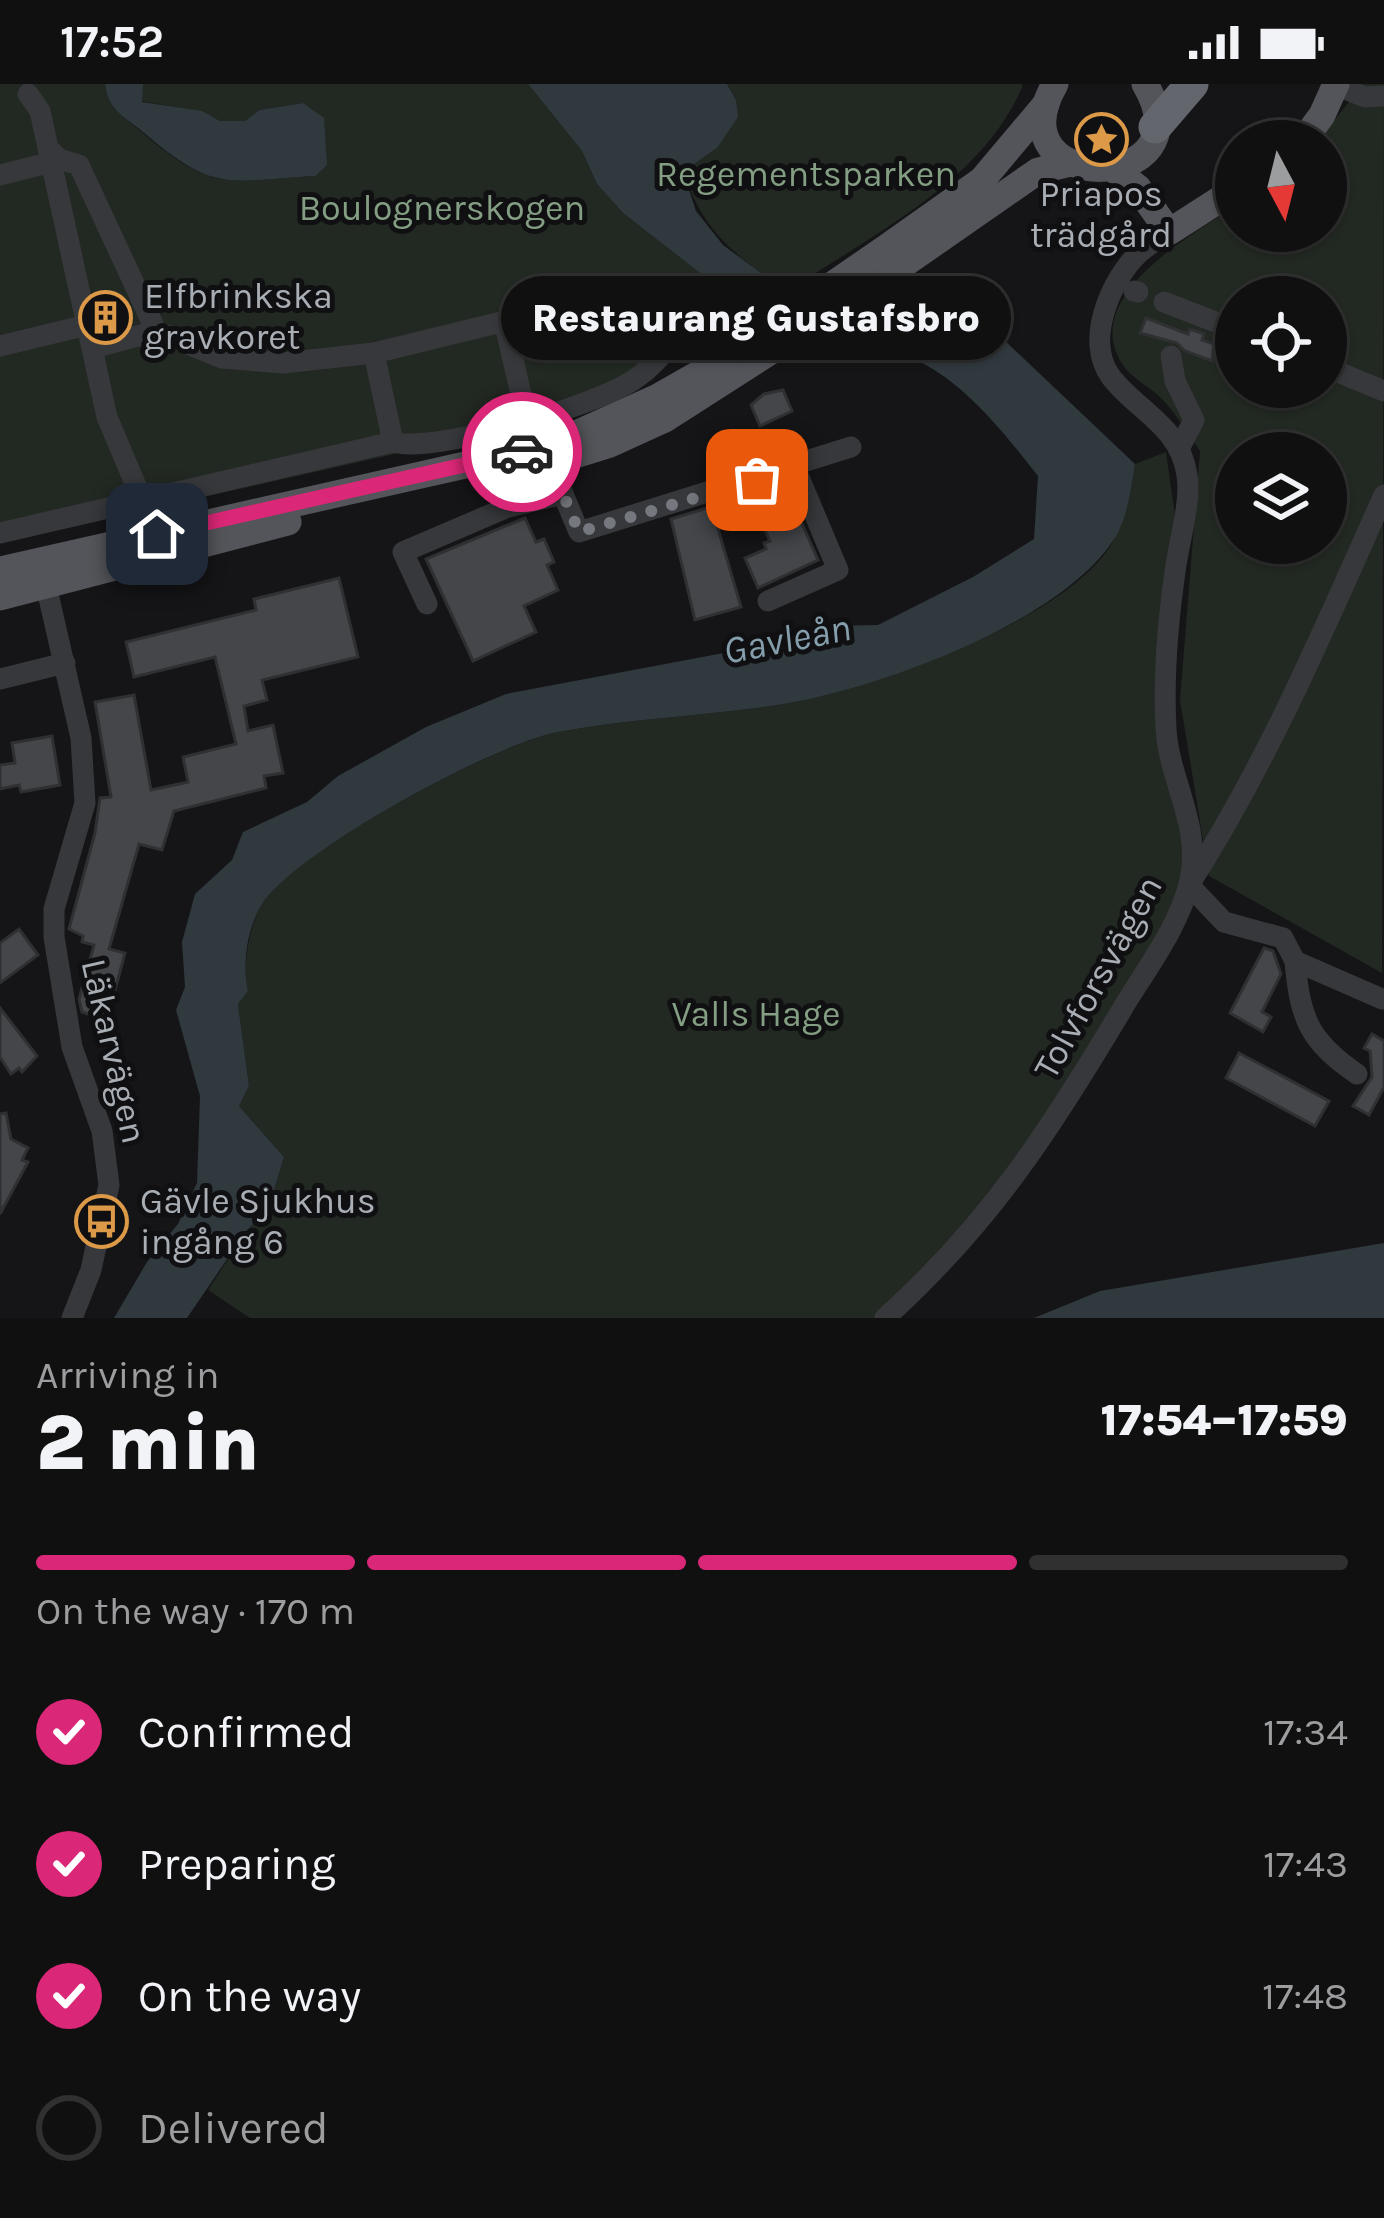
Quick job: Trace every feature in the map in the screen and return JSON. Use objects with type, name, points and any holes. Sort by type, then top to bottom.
[{"type":"highway","points":[[1150,138],[1192,84]]},
{"type":"main road","points":[[1145,84],[1153,100],[1153,180],[1176,227]]},
{"type":"main road","points":[[1319,120],[1335,84]]},
{"type":"main road","points":[[1052,91],[1046,132],[1071,164]]},
{"type":"main road","points":[[866,276],[982,180],[1052,91]]},
{"type":"main road","points":[[0,597],[43,573],[551,454],[658,397],[727,368],[1038,171],[1071,164],[1092,171],[1114,170],[1150,138]]},
{"type":"main road","points":[[1114,170],[1176,227]]},
{"type":"main road","points":[[1176,227],[1215,202]]},
{"type":"main road","points":[[0,569],[43,573]]},
{"type":"street","points":[[1335,84],[1364,97],[1384,96]]},
{"type":"street","points":[[28,94],[40,111],[107,417],[142,500]]},
{"type":"street","points":[[0,175],[50,156],[79,165],[156,331]]},
{"type":"street","points":[[1176,227],[1140,252],[1117,280],[1106,306],[1100,345],[1111,376],[1180,447]]},
{"type":"street","points":[[0,533],[393,442],[424,445],[584,405],[633,380],[676,339],[680,326],[645,287],[374,352],[283,363],[222,358],[156,331],[93,348]]},
{"type":"street","points":[[1164,302],[1215,322]]},
{"type":"street","points":[[504,321],[527,420]]},
{"type":"street","points":[[0,346],[87,325]]},
{"type":"street","points":[[374,352],[393,442]]},
{"type":"street","name":"Tolvforsvägen","points":[[885,1318],[994,1207],[1048,1134],[1167,935],[1189,885],[1193,862],[1166,735],[1166,712],[1171,606],[1188,480],[1180,447],[1194,420],[1174,381],[1172,356]]},
{"type":"street","points":[[1347,376],[1384,391]]},
{"type":"street","points":[[551,454],[579,532],[851,447]]},
{"type":"street","points":[[768,601],[838,570],[795,468]]},
{"type":"street","points":[[427,604],[403,552],[508,507],[562,494]]},
{"type":"street","points":[[1357,1074],[1321,1049],[1303,1018],[1295,961],[1283,938],[1224,922],[1189,885],[1312,663],[1384,495]]},
{"type":"street","name":"Läkarvägen","points":[[43,573],[81,738],[86,803],[54,909],[54,937],[72,1047],[102,1131],[109,1185],[91,1270],[72,1318]]},
{"type":"street","points":[[0,679],[65,663]]},
{"type":"street","points":[[1295,961],[1382,999]]},
{"type":"green space","name":"Boulognerskogen","points":[[0,84],[105,84],[118,112],[167,153],[205,175],[240,181],[315,176],[303,103],[259,110],[245,121],[220,121],[202,112],[141,101],[143,84],[528,84],[582,151],[597,184],[623,213],[732,298],[708,328],[678,346],[652,380],[586,411],[0,543]]},
{"type":"green space","name":"Regementsparken","points":[[727,84],[1022,87],[1004,121],[952,179],[887,228],[787,292],[712,228],[683,172],[717,148],[736,100]]},
{"type":"green space","points":[[1363,84],[1384,84],[1382,973],[1209,876],[1180,700],[1200,451],[1162,399],[1125,368],[1113,337],[1116,313],[1128,291],[1147,269],[1215,220],[1215,252],[1347,252],[1347,120],[1335,120]]},
{"type":"green space","name":"Valls Hage","points":[[1166,452],[1179,544],[1165,667],[1189,885],[1048,1134],[885,1318],[250,1318],[208,1290],[247,1230],[268,1210],[284,1157],[239,1106],[249,1086],[238,1004],[248,991],[248,947],[262,903],[281,881],[399,802],[529,740],[586,727],[821,696],[914,667],[1011,624],[1089,571],[1116,534],[1135,464]]},
{"type":"water","points":[[105,84],[143,84],[142,102],[202,111],[220,121],[245,121],[259,110],[303,103],[324,118],[327,165],[315,176],[240,181],[206,174],[167,152],[118,112]]},
{"type":"water","name":"Gavleån","points":[[528,84],[727,84],[738,117],[717,148],[683,172],[696,211],[723,245],[787,292],[816,300],[897,295],[933,300],[983,320],[1135,464],[1125,515],[1112,542],[1086,572],[1010,625],[963,647],[823,696],[586,727],[529,740],[446,777],[314,856],[262,904],[247,946],[248,991],[238,1004],[249,1086],[239,1106],[284,1157],[268,1210],[247,1230],[187,1318],[114,1318],[147,1262],[178,1224],[197,1183],[200,1096],[176,1010],[185,987],[182,942],[195,894],[232,860],[243,832],[307,802],[338,776],[426,727],[506,694],[729,652],[828,626],[878,625],[973,577],[1034,539],[1038,476],[970,398],[916,360],[852,344],[815,348],[754,316],[745,302],[732,298],[623,213],[597,184],[582,151]]},
{"type":"water","points":[[1384,1243],[1384,1318],[1034,1318],[1100,1291]]},
{"type":"building","points":[[1146,318],[1188,334],[1190,329],[1204,334],[1202,340],[1214,344],[1212,361],[1177,343],[1140,333]]},
{"type":"building","points":[[783,390],[792,411],[760,426],[751,405],[764,394]]},
{"type":"building","points":[[772,498],[784,523],[799,517],[818,560],[758,588],[745,558],[766,549],[764,543],[770,541],[754,507]]},
{"type":"building","points":[[717,505],[722,520],[716,522],[741,607],[695,620],[671,519]]},
{"type":"building","points":[[525,518],[536,542],[544,539],[554,562],[547,565],[558,590],[524,606],[536,632],[473,661],[426,559]]},
{"type":"building","points":[[339,578],[358,657],[262,680],[267,700],[244,706],[248,731],[273,725],[283,773],[264,776],[266,788],[174,811],[162,850],[139,844],[109,949],[125,953],[107,1020],[82,1012],[79,999],[94,945],[82,942],[83,936],[69,929],[100,798],[111,797],[95,702],[134,695],[151,790],[188,782],[183,757],[236,744],[215,657],[134,677],[126,642],[256,610],[254,599]]},
{"type":"building","points":[[52,736],[60,785],[21,792],[19,785],[0,789],[0,765],[15,763],[12,743]]},
{"type":"building","points":[[19,929],[38,955],[0,983],[0,943]]},
{"type":"building","points":[[1264,948],[1273,951],[1281,974],[1262,1012],[1271,1017],[1263,1032],[1230,1013]]},
{"type":"building","points":[[0,1008],[37,1056],[22,1072],[19,1068],[11,1074],[0,1057]]},
{"type":"building","points":[[1372,1034],[1384,1041],[1384,1087],[1369,1115],[1353,1106],[1372,1077],[1370,1051],[1364,1048]]},
{"type":"building","points":[[1239,1053],[1329,1101],[1315,1126],[1226,1078]]},
{"type":"building","points":[[6,1113],[11,1139],[28,1148],[22,1160],[28,1162],[0,1214],[0,1114]]},
{"type":"way so far","points":[[522,452],[549,446],[555,475],[579,532],[757,480]]},
{"type":"place","name":"Priapos trädgård","points":[[1101,139]]},
{"type":"place","name":"Elfbrinkska gravkoret","points":[[105,317]]},
{"type":"place","name":"Restaurang Gustafsbro","points":[[757,480]]},
{"type":"place","name":"Gävle Sjukhus ingång 6","points":[[101,1222]]},
{"type":"route","points":[[157,534],[522,452]]}]
